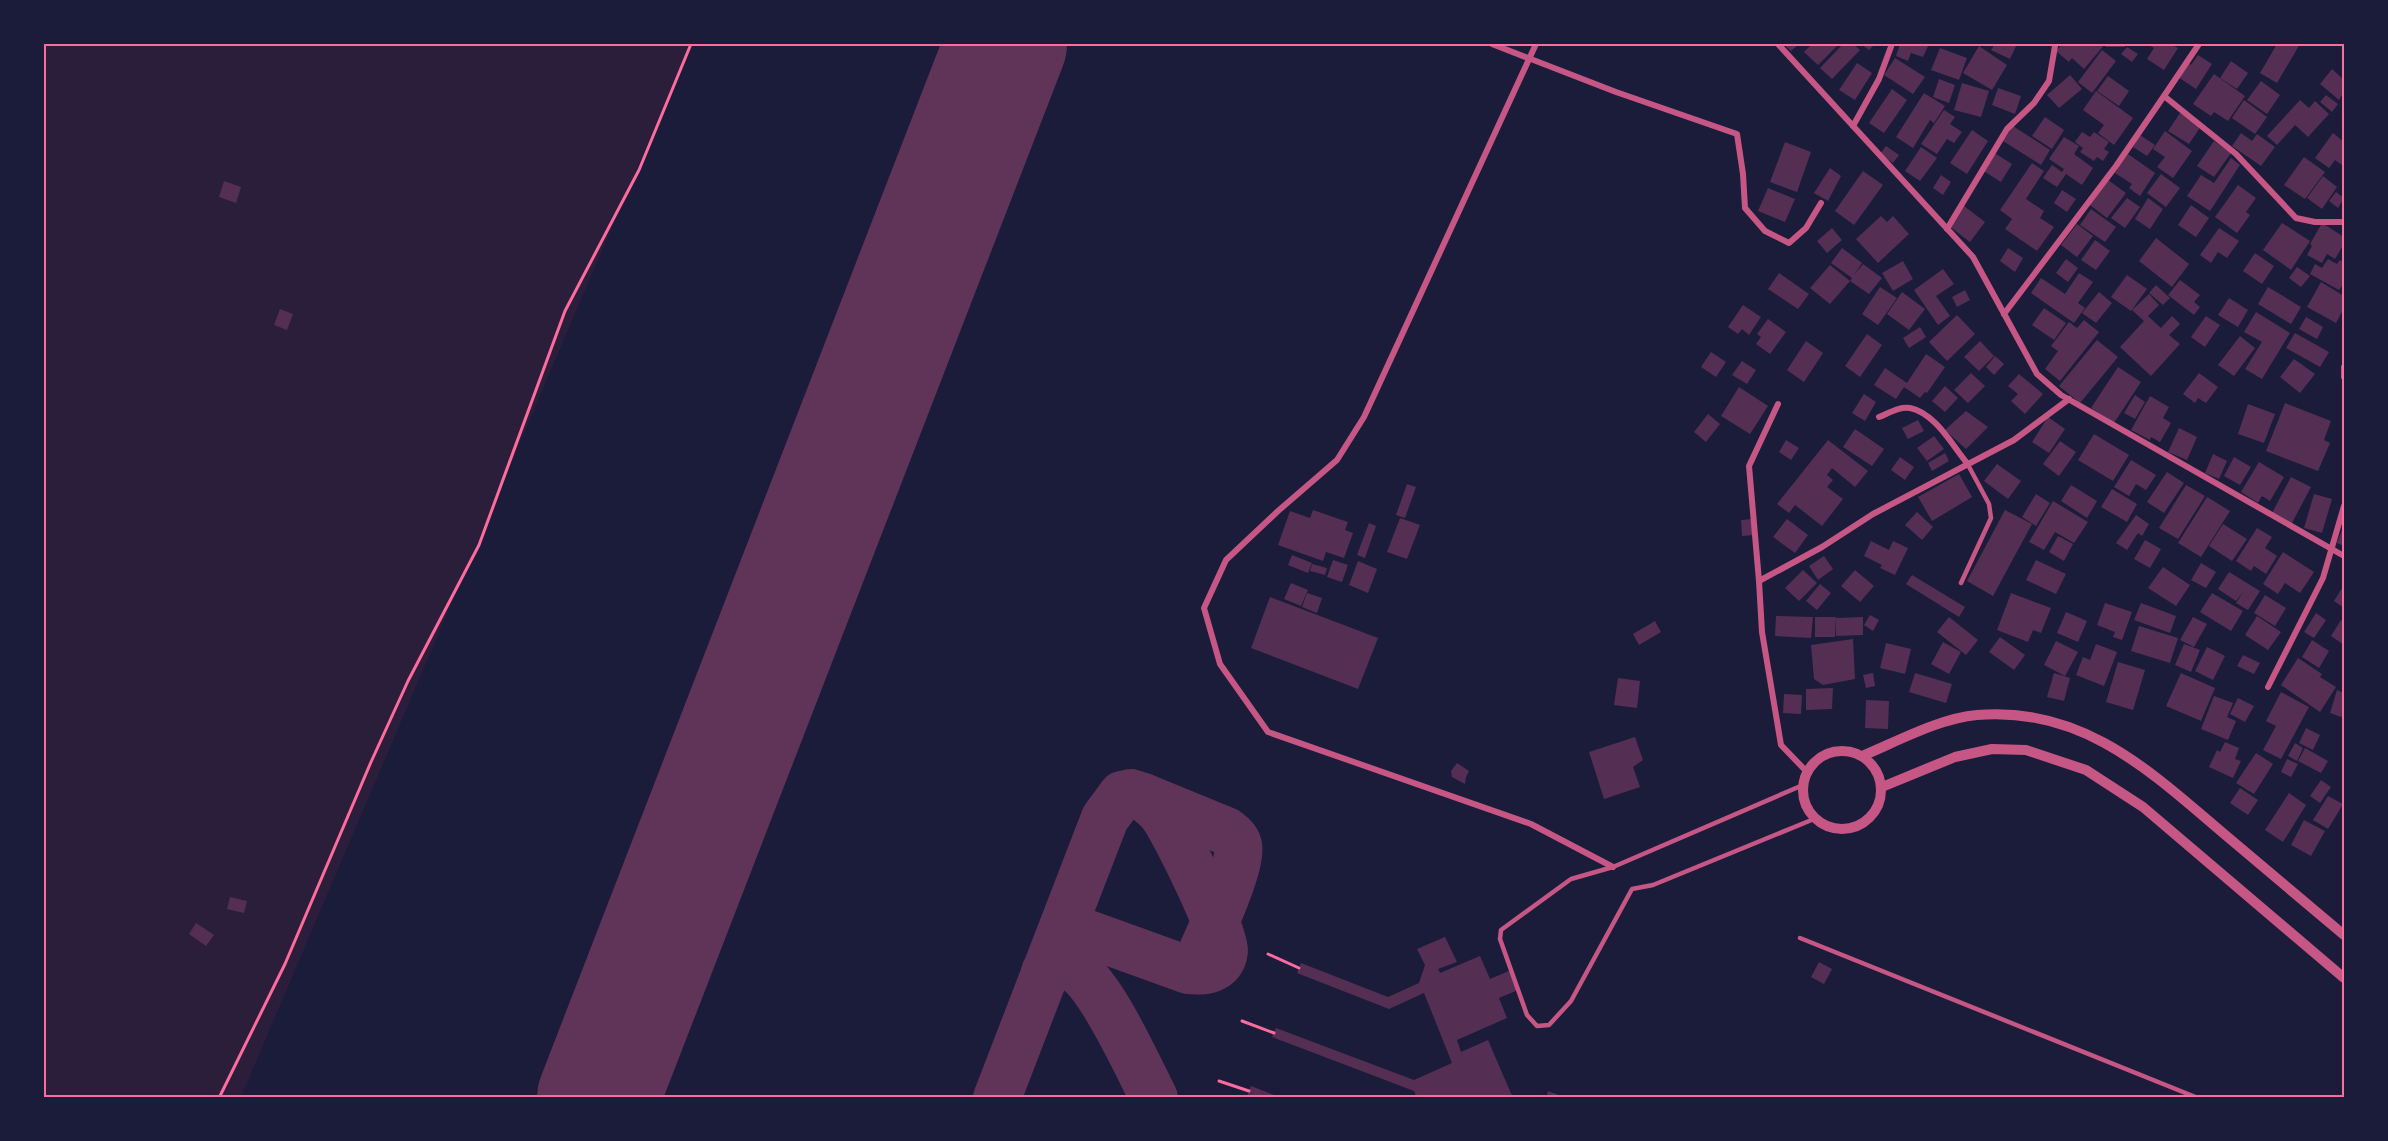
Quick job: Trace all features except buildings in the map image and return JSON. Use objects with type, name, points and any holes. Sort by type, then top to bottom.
[{"type":"street","points":[[1492,44],[1616,92],[1737,134],[1745,208],[1765,231],[1789,243],[1806,228],[1821,203]]},
{"type":"street","points":[[1536,44],[1364,417],[1336,460],[1226,560],[1204,608],[1220,664],[1268,732],[1531,824],[1613,867]]},
{"type":"street","points":[[1778,44],[1973,257],[2037,374],[2069,399],[2344,556]]},
{"type":"street","points":[[1853,126],[1880,79],[1892,44]]},
{"type":"street","points":[[2004,314],[2110,175],[2199,44]]},
{"type":"street","points":[[1947,229],[2007,129],[2034,103],[2049,81],[2055,46]]},
{"type":"street","points":[[2164,96],[2236,154],[2296,218],[2315,222],[2344,222]]},
{"type":"street","points":[[2344,367],[2344,377]]},
{"type":"street","points":[[1759,581],[1822,547],[1873,514],[1949,476],[1966,463],[2014,440],[2069,399]]},
{"type":"street","points":[[1778,404],[1749,466],[1761,632],[1781,745],[1807,772]]},
{"type":"street","points":[[1879,417],[1898,409],[1910,408],[1923,414],[1934,422],[1966,463]]},
{"type":"street","points":[[2268,687],[2323,578],[2344,506]]},
{"type":"street","points":[[1862,756],[1935,726],[1975,715],[2021,715],[2059,723],[2097,739],[2146,768],[2344,936]]},
{"type":"street","points":[[1882,787],[1955,757],[1992,749],[2026,750],[2086,770],[2143,807],[2344,978]]},
{"type":"street","points":[[1837,751],[1862,756],[1872,765],[1882,787],[1879,803],[1870,818],[1857,827],[1842,830],[1827,827],[1815,819],[1807,809],[1803,797],[1803,784],[1807,772],[1815,762],[1837,751]]},
{"type":"lane","points":[[1961,583],[1991,518],[1989,504],[1980,493],[1966,463]]},
{"type":"lane","points":[[1803,784],[1613,867],[1571,879],[1501,930],[1500,939],[1527,1015],[1538,1026],[1549,1025],[1571,1001],[1632,889],[1653,885],[1815,819]]},
{"type":"lane","points":[[1800,938],[2198,1098]]},
{"type":"path","points":[[219,1098],[285,964],[408,681],[479,545],[565,311],[639,170],[691,44]]},
{"type":"path","points":[[1268,954],[1299,968]]},
{"type":"path","points":[[1242,1021],[1274,1032]]},
{"type":"path","points":[[1219,1081],[1249,1091]]},
{"type":"shaded area","points":[[44,44],[690,44],[241,1097],[44,1097]]},
{"type":"taxiway","points":[[997,1098],[1105,818],[1122,795],[1131,793],[1143,797],[1226,831],[1237,843],[1236,866],[1219,914],[1202,952]]},
{"type":"taxiway","points":[[1057,943],[1070,932],[1080,931],[1188,970],[1206,970],[1216,966],[1223,957],[1224,951],[1217,925],[1199,883],[1163,815],[1143,797]]},
{"type":"taxiway","points":[[1045,972],[1065,965],[1083,975],[1106,1006],[1154,1098]]},
{"type":"taxiway","points":[[620,1039],[618,1070],[624,1098]]},
{"type":"runway","points":[[598,1098],[1006,44]]}]
